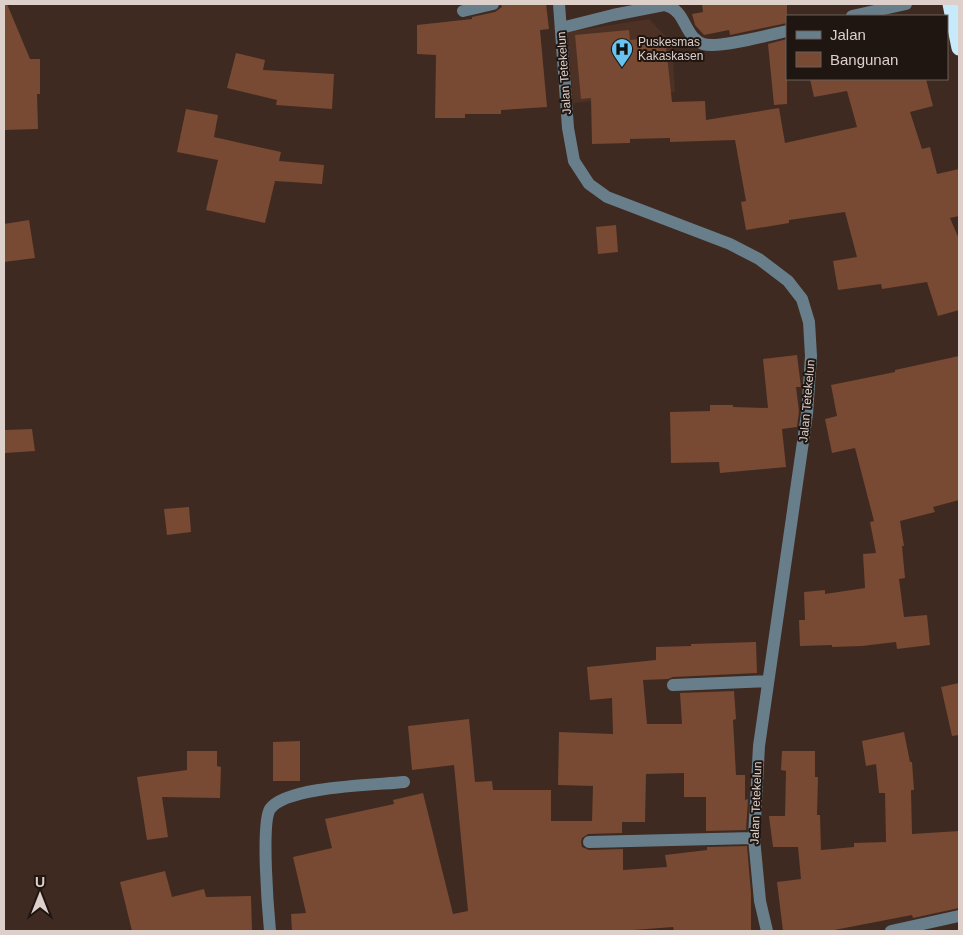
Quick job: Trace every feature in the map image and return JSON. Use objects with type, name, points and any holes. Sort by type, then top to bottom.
[{"type":"highway","points":[[950,4],[959,48]]},
{"type":"street","points":[[463,11],[493,4]]},
{"type":"street","name":"Jalan Tetekelun","points":[[559,4],[568,128],[574,161],[589,184],[607,197],[730,244],[759,259],[788,281],[802,300],[810,322],[811,356],[807,414],[759,746],[754,838],[758,892],[767,931]]},
{"type":"street","points":[[856,15],[906,4]]},
{"type":"street","points":[[561,28],[664,5],[672,7],[682,17],[693,37],[701,44],[714,45],[743,41],[786,31]]},
{"type":"street","points":[[673,685],[768,681]]},
{"type":"street","points":[[270,931],[265,828],[270,809],[284,798],[302,792],[404,782]]},
{"type":"street","points":[[589,842],[754,838]]},
{"type":"street","points":[[891,931],[959,916]]},
{"type":"shaded area","name":"Puskesmas Kakaskasen","points":[[649,19],[672,43],[675,92],[573,103],[568,32]]},
{"type":"building","points":[[4,4],[7,4],[30,59],[40,59],[40,94],[37,94],[38,129],[4,130]]},
{"type":"building","points":[[546,4],[549,29],[540,30],[547,107],[501,110],[501,114],[465,114],[465,118],[435,118],[436,55],[417,54],[417,25],[472,19],[472,17],[495,12],[502,7],[501,5]]},
{"type":"building","points":[[702,4],[787,4],[786,23],[730,35],[729,30],[704,35],[695,25],[692,14],[703,12]]},
{"type":"building","points":[[629,30],[630,40],[665,37],[672,102],[705,101],[706,120],[779,108],[785,143],[857,127],[847,91],[814,97],[810,80],[926,80],[933,106],[910,112],[922,149],[930,147],[937,174],[959,169],[959,216],[950,218],[959,239],[959,310],[938,316],[927,282],[882,289],[881,284],[838,290],[833,261],[857,257],[845,212],[789,220],[789,223],[746,230],[741,202],[746,201],[735,140],[670,142],[670,138],[630,139],[630,143],[592,144],[591,98],[581,99],[575,35]]},
{"type":"building","points":[[786,39],[787,104],[774,105],[768,44]]},
{"type":"building","points":[[236,53],[265,60],[263,70],[334,74],[332,109],[276,105],[277,100],[227,88]]},
{"type":"building","points":[[186,109],[218,115],[214,137],[281,152],[279,161],[324,165],[322,184],[275,181],[265,223],[206,210],[218,160],[177,152]]},
{"type":"building","points":[[29,220],[35,258],[4,262],[4,224]]},
{"type":"building","points":[[616,225],[618,252],[598,254],[596,227]]},
{"type":"building","points":[[797,355],[801,387],[796,387],[799,411],[797,427],[782,429],[786,467],[720,473],[719,462],[671,463],[670,412],[710,411],[710,405],[768,408],[763,359]]},
{"type":"building","points":[[959,356],[959,500],[933,507],[935,512],[900,521],[904,546],[902,546],[905,578],[899,579],[904,617],[927,615],[930,645],[897,649],[896,642],[862,646],[800,646],[799,620],[805,620],[804,592],[825,590],[825,594],[865,588],[863,554],[876,553],[870,522],[874,521],[855,448],[832,453],[825,419],[837,416],[831,385]]},
{"type":"building","points":[[32,429],[35,451],[5,453],[5,430]]},
{"type":"building","points":[[189,507],[191,532],[167,535],[164,509]]},
{"type":"building","points":[[756,642],[757,673],[643,680],[647,724],[682,724],[680,693],[734,691],[736,719],[733,720],[736,775],[745,775],[745,800],[748,799],[746,830],[706,831],[706,797],[684,797],[684,773],[646,774],[645,822],[622,822],[622,833],[588,834],[582,838],[581,842],[582,847],[589,850],[623,849],[623,870],[667,867],[665,855],[707,850],[707,847],[747,846],[751,893],[751,931],[674,931],[673,927],[620,931],[292,931],[291,914],[306,913],[293,857],[332,848],[325,819],[394,804],[393,800],[423,793],[453,914],[468,911],[454,765],[412,770],[408,726],[469,719],[475,782],[492,781],[493,790],[551,790],[551,821],[592,821],[593,786],[558,785],[559,732],[613,734],[612,698],[590,700],[587,667],[656,660],[656,647]]},
{"type":"building","points":[[959,683],[959,735],[952,736],[941,687]]},
{"type":"building","points":[[904,732],[910,762],[912,762],[914,790],[911,790],[912,834],[959,831],[959,908],[913,918],[912,915],[829,931],[783,931],[777,882],[801,879],[798,847],[773,847],[769,816],[785,816],[786,771],[781,770],[782,751],[815,751],[815,777],[818,777],[817,815],[820,815],[821,850],[854,847],[854,843],[886,842],[885,793],[879,793],[876,764],[866,766],[862,741]]},
{"type":"building","points":[[300,741],[300,781],[273,781],[273,742]]},
{"type":"building","points":[[187,751],[217,751],[217,766],[221,767],[220,798],[162,797],[168,837],[147,840],[137,777],[187,770]]},
{"type":"building","points":[[165,871],[172,897],[204,889],[206,897],[251,896],[252,931],[132,931],[120,882]]},
{"type":"place","name":"Puskesmas Kakaskasen","points":[[622,68]]}]
